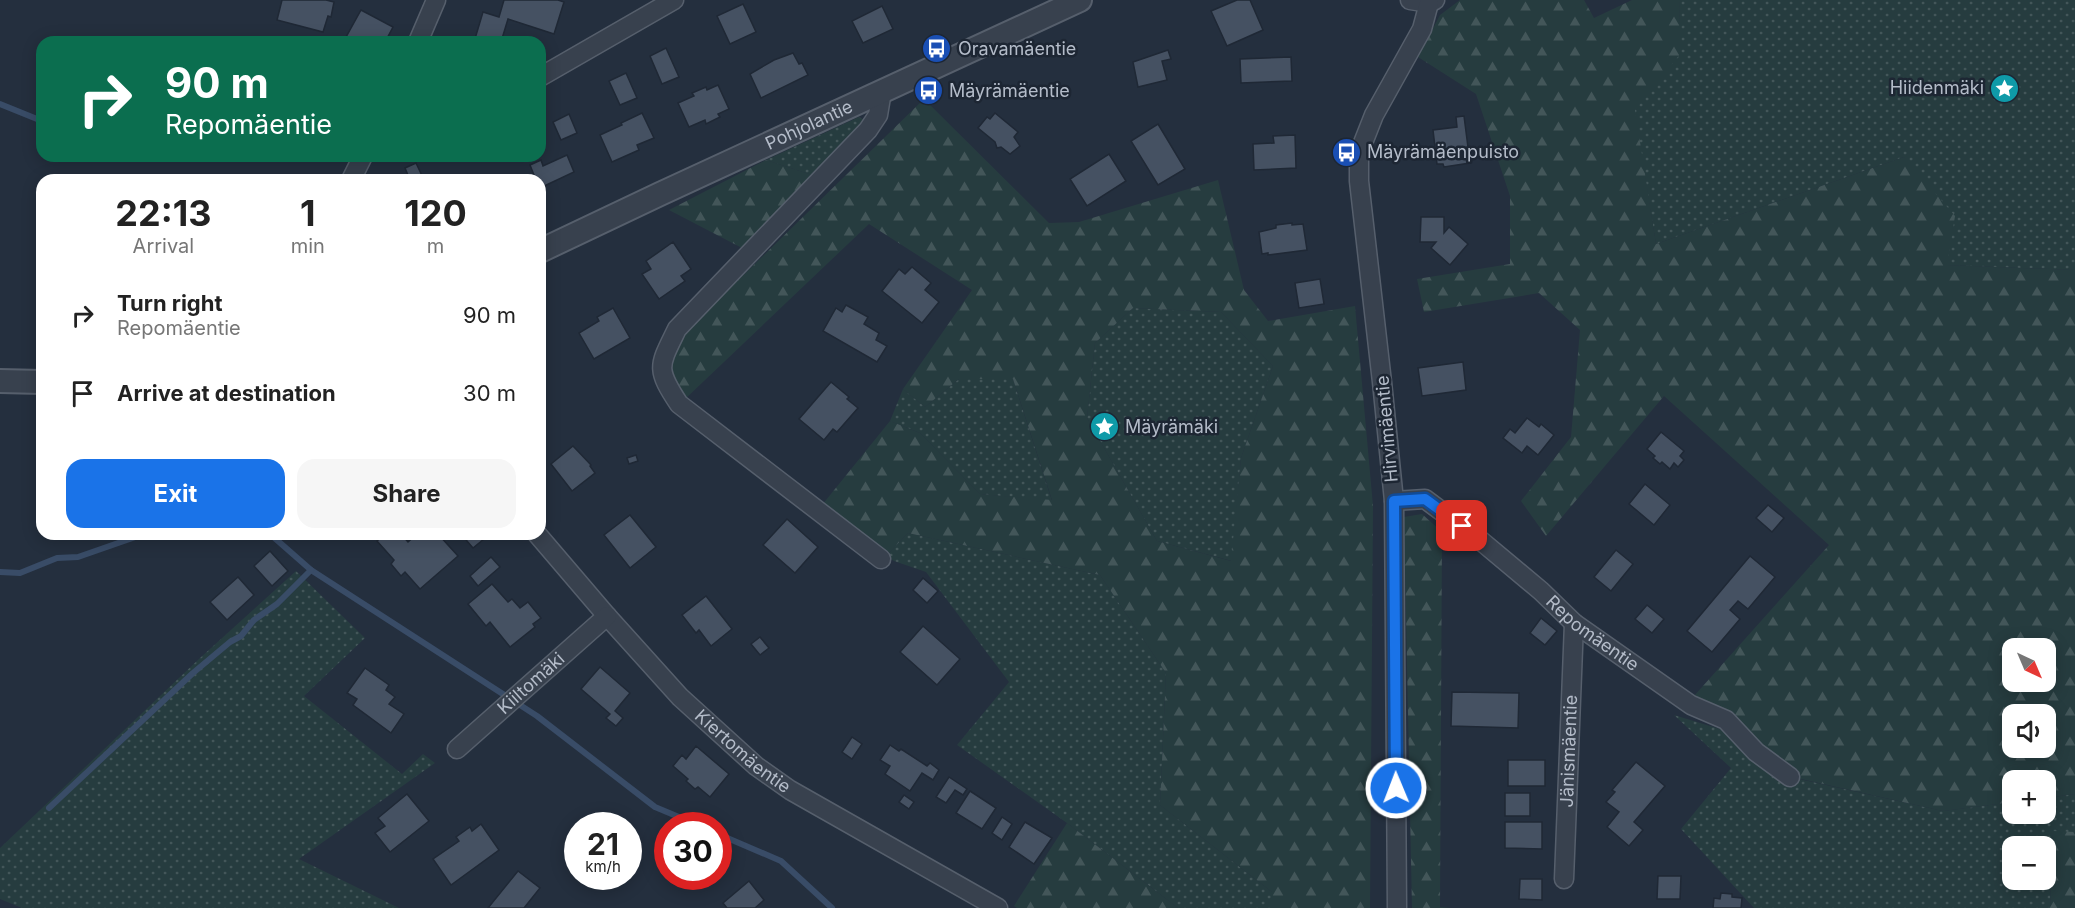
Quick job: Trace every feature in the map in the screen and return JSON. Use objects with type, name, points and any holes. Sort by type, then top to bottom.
[{"type":"street","points":[[421,36],[436,0]]},
{"type":"street","points":[[546,74],[674,0]]},
{"type":"street","name":"Pohjolantie","points":[[546,248],[1080,0]]},
{"type":"street","points":[[1410,0],[1432,2]]},
{"type":"street","name":"Hirvimäentie","points":[[1397,908],[1394,501],[1359,181],[1359,153],[1374,115],[1422,29],[1432,2]]},
{"type":"street","points":[[881,559],[679,404],[663,381],[662,359],[677,329],[868,130],[878,115],[882,91]]},
{"type":"street","points":[[0,381],[36,382]]},
{"type":"street","name":"Repomäentie","points":[[1394,501],[1425,499],[1480,540],[1541,591],[1574,623],[1691,705],[1726,720],[1756,753],[1790,777]]},
{"type":"street","name":"Kiertomäentie","points":[[542,540],[680,697],[756,766],[790,790],[998,908]]},
{"type":"street","name":"Kiiltomäki","points":[[457,749],[607,616]]},
{"type":"street","name":"Jänismäentie","points":[[1564,879],[1574,623]]},
{"type":"green space","points":[[1460,0],[1584,0],[1594,18],[1632,0],[1679,0],[1681,53],[1635,110],[1656,244],[1904,157],[1955,216],[1947,265],[2075,270],[2075,794],[2056,797],[2056,770],[2002,770],[2002,803],[1943,811],[1801,779],[1790,776],[1694,696],[1829,545],[1664,396],[1546,536],[1521,501],[1571,437],[1580,330],[1539,293],[1424,312],[1417,279],[1510,264],[1510,196],[1476,94],[1418,57],[1440,15]]},
{"type":"green space","points":[[1679,0],[2075,0],[2075,270],[1946,265],[1904,157],[1656,244],[1634,110],[1680,53]]},
{"type":"green space","points":[[924,99],[1049,223],[1079,222],[1218,180],[1244,290],[1268,321],[1355,306],[1373,506],[1370,908],[1272,908],[1272,892],[1160,805],[1166,673],[1100,575],[908,533],[886,556],[822,505],[890,421],[920,433],[980,494],[1052,500],[1013,379],[959,379],[925,407],[903,389],[972,290],[869,224],[684,400],[670,377],[671,360],[684,333]],"holes":[[[1133,308],[1221,312],[1273,366],[1241,458],[1231,561],[1157,541],[1087,418],[1095,343]]]},
{"type":"green space","points":[[859,117],[866,121],[812,175],[766,160]]},
{"type":"green space","points":[[766,160],[812,175],[742,248],[669,210]]},
{"type":"green space","points":[[1133,308],[1221,312],[1273,366],[1241,458],[1232,561],[1157,541],[1087,418],[1095,343]]},
{"type":"green space","points":[[959,379],[1013,379],[1052,501],[980,494],[920,433],[890,421],[903,389],[925,407]]},
{"type":"green space","points":[[1422,514],[1442,532],[1440,907],[1450,908],[1412,908],[1404,517]]},
{"type":"green space","points":[[908,533],[1100,575],[1166,673],[1160,805],[1272,892],[1272,908],[1178,908],[1067,823],[957,745],[1009,682],[926,572],[886,556]]},
{"type":"green space","points":[[296,571],[365,638],[304,696],[402,774],[423,754],[435,763],[299,859],[399,908],[22,908],[0,899],[0,848],[200,658]]},
{"type":"green space","points":[[1674,715],[1720,729],[1790,777],[1943,811],[2002,803],[2002,824],[2056,824],[2056,797],[2075,794],[2075,832],[2053,832],[2053,836],[2002,836],[2002,890],[2051,890],[2050,908],[1754,908],[1681,829],[1731,768]]},
{"type":"green space","points":[[1067,823],[1178,908],[1017,908],[1014,906]]},
{"type":"green space","points":[[2053,831],[2075,832],[2075,908],[2050,908],[2051,890],[2056,890],[2056,836],[2053,836]]},
{"type":"building","points":[[282,0],[334,2],[331,17],[328,16],[323,32],[277,20]]},
{"type":"building","points":[[504,0],[564,2],[554,34],[508,19],[503,36],[476,36],[483,12],[499,17]]},
{"type":"building","points":[[1237,0],[1250,0],[1263,30],[1227,46],[1211,11]]},
{"type":"building","points":[[743,4],[756,32],[730,44],[717,16]]},
{"type":"building","points":[[882,6],[893,29],[863,43],[852,21]]},
{"type":"building","points":[[361,10],[393,27],[388,36],[347,36]]},
{"type":"building","points":[[666,48],[679,77],[662,84],[650,56]]},
{"type":"building","points":[[1168,50],[1171,59],[1162,61],[1167,80],[1138,87],[1133,62]]},
{"type":"building","points":[[793,53],[799,64],[802,63],[808,75],[761,98],[750,74],[774,60]]},
{"type":"building","points":[[1291,57],[1292,81],[1241,83],[1240,59]]},
{"type":"building","points":[[626,73],[637,98],[620,105],[609,81]]},
{"type":"building","points":[[718,85],[729,109],[718,114],[720,117],[706,124],[705,120],[689,127],[678,103],[694,96],[692,93]]},
{"type":"building","points":[[642,113],[654,138],[637,145],[639,150],[612,162],[600,135]]},
{"type":"building","points":[[995,113],[1018,132],[1014,137],[1020,146],[1010,154],[1001,147],[997,148],[995,142],[978,128],[987,117],[990,119]]},
{"type":"building","points":[[569,114],[577,133],[561,140],[553,122]]},
{"type":"building","points":[[1464,116],[1470,163],[1444,167],[1443,164],[1437,164],[1433,130],[1457,127],[1456,117]]},
{"type":"building","points":[[1158,124],[1185,169],[1158,185],[1131,141]]},
{"type":"building","points":[[1295,135],[1296,168],[1254,170],[1253,144],[1274,143],[1273,136]]},
{"type":"building","points":[[1109,154],[1126,181],[1087,206],[1070,179]]},
{"type":"building","points":[[567,155],[574,172],[546,185],[546,174],[534,174],[530,165],[542,162],[543,166]]},
{"type":"building","points":[[416,163],[421,174],[408,174],[405,168]]},
{"type":"building","points":[[1421,217],[1444,217],[1444,233],[1449,227],[1468,244],[1450,265],[1431,248],[1436,242],[1420,242]]},
{"type":"building","points":[[1292,223],[1292,225],[1303,224],[1307,250],[1262,254],[1259,232],[1276,228],[1276,225]]},
{"type":"building","points":[[673,242],[691,269],[681,276],[685,281],[659,299],[642,274],[651,269],[646,261]]},
{"type":"building","points":[[912,267],[931,283],[925,290],[939,302],[922,323],[882,291],[899,269],[905,274]]},
{"type":"building","points":[[1320,279],[1324,304],[1299,308],[1295,283]]},
{"type":"building","points":[[846,305],[868,317],[864,324],[879,333],[876,340],[887,346],[877,362],[823,331],[836,308],[842,312]]},
{"type":"building","points":[[613,308],[630,338],[594,359],[579,333],[599,321],[597,317]]},
{"type":"building","points":[[1463,362],[1466,390],[1422,396],[1418,368]]},
{"type":"building","points":[[831,382],[858,408],[837,432],[833,429],[824,440],[799,419]]},
{"type":"building","points":[[1527,418],[1539,427],[1541,424],[1554,435],[1538,455],[1527,446],[1522,453],[1503,438],[1510,429],[1515,433]]},
{"type":"building","points":[[1661,432],[1684,451],[1680,456],[1684,460],[1678,467],[1674,463],[1670,469],[1662,462],[1660,464],[1647,449]]},
{"type":"building","points":[[573,446],[591,465],[595,473],[572,491],[551,464]]},
{"type":"building","points":[[636,455],[638,461],[629,464],[627,458]]},
{"type":"building","points":[[1645,484],[1670,505],[1654,525],[1629,504]]},
{"type":"building","points":[[1768,505],[1784,518],[1772,532],[1756,518]]},
{"type":"building","points":[[630,515],[656,547],[630,568],[604,535]]},
{"type":"building","points":[[787,519],[818,547],[795,573],[763,545]]},
{"type":"building","points":[[443,540],[458,556],[420,589],[405,572],[401,576],[391,564],[394,560],[377,541]]},
{"type":"building","points":[[466,540],[483,540],[473,548]]},
{"type":"building","points":[[1616,550],[1633,564],[1611,591],[1594,577]]},
{"type":"building","points":[[270,551],[288,571],[272,586],[254,566]]},
{"type":"building","points":[[1750,556],[1775,577],[1748,609],[1738,601],[1730,610],[1740,619],[1712,652],[1687,631]]},
{"type":"building","points":[[491,557],[500,567],[478,586],[470,576]]},
{"type":"building","points":[[238,577],[254,595],[227,620],[210,602]]},
{"type":"building","points":[[923,578],[938,591],[927,603],[913,590]]},
{"type":"building","points":[[492,584],[508,602],[512,599],[520,608],[528,602],[541,618],[533,624],[535,627],[510,647],[490,622],[486,626],[468,604]]},
{"type":"building","points":[[706,596],[732,629],[711,646],[699,630],[696,633],[682,615]]},
{"type":"building","points":[[1647,605],[1664,619],[1652,633],[1635,619]]},
{"type":"building","points":[[1541,618],[1557,631],[1545,645],[1530,633]]},
{"type":"building","points":[[923,626],[960,659],[937,685],[900,652]]},
{"type":"building","points":[[760,637],[769,648],[760,655],[751,644]]},
{"type":"building","points":[[600,667],[630,693],[615,711],[623,718],[616,726],[606,718],[610,714],[581,689]]},
{"type":"building","points":[[365,668],[389,685],[386,690],[395,697],[389,704],[404,714],[391,733],[353,705],[357,699],[347,693]]},
{"type":"building","points":[[1452,692],[1519,693],[1518,728],[1451,726]]},
{"type":"building","points":[[852,737],[862,744],[852,759],[842,752]]},
{"type":"building","points":[[890,745],[899,751],[901,749],[927,766],[930,763],[939,770],[933,780],[922,773],[910,791],[885,774],[890,766],[880,760]]},
{"type":"building","points":[[696,746],[729,774],[710,797],[698,787],[695,789],[686,781],[688,779],[673,766],[682,755],[686,759]]},
{"type":"building","points":[[1508,760],[1545,760],[1545,786],[1508,786]]},
{"type":"building","points":[[1636,762],[1665,786],[1634,822],[1643,830],[1629,846],[1607,827],[1619,812],[1606,802],[1615,792],[1612,790]]},
{"type":"building","points":[[949,777],[967,789],[963,795],[955,790],[946,803],[936,797]]},
{"type":"building","points":[[970,791],[996,808],[982,829],[956,813]]},
{"type":"building","points":[[1505,793],[1530,793],[1530,816],[1505,816]]},
{"type":"building","points":[[407,794],[429,821],[390,852],[375,833],[385,826],[378,818]]},
{"type":"building","points":[[904,795],[914,802],[909,809],[899,802]]},
{"type":"building","points":[[1002,817],[1012,824],[1002,840],[992,833]]},
{"type":"building","points":[[1025,822],[1052,838],[1034,864],[1009,847]]},
{"type":"building","points":[[1505,822],[1542,822],[1542,849],[1505,848]]},
{"type":"building","points":[[481,824],[499,850],[451,885],[433,859],[459,841],[456,837],[470,827],[472,831]]},
{"type":"building","points":[[518,871],[540,888],[524,908],[488,908]]},
{"type":"building","points":[[1658,876],[1681,876],[1680,899],[1657,899]]},
{"type":"building","points":[[1520,879],[1542,879],[1542,900],[1519,899]]},
{"type":"building","points":[[749,881],[764,900],[755,908],[727,908],[723,903]]},
{"type":"building","points":[[1721,893],[1742,898],[1741,908],[1713,908],[1714,898],[1720,899]]},
{"type":"waterway","points":[[0,104],[36,119]]},
{"type":"waterway","points":[[0,572],[20,573],[57,558],[78,557],[127,540]]},
{"type":"waterway","points":[[277,540],[311,570],[537,716],[655,807],[667,812]]},
{"type":"waterway","points":[[49,808],[193,673],[230,642],[241,636],[254,620],[277,604],[311,570]]},
{"type":"waterway","points":[[732,840],[781,861],[832,908]]},
{"type":"place","name":"Oravamäentie","points":[[937,49]]},
{"type":"place","name":"Hiidenmäki","points":[[2005,88]]},
{"type":"place","name":"Mäyrämäentie","points":[[928,91]]},
{"type":"place","name":"Mäyrämäenpuisto","points":[[1346,152]]},
{"type":"place","name":"Mäyrämäki","points":[[1104,427]]},
{"type":"route","points":[[1396,788],[1394,501],[1425,499],[1462,526]]}]
